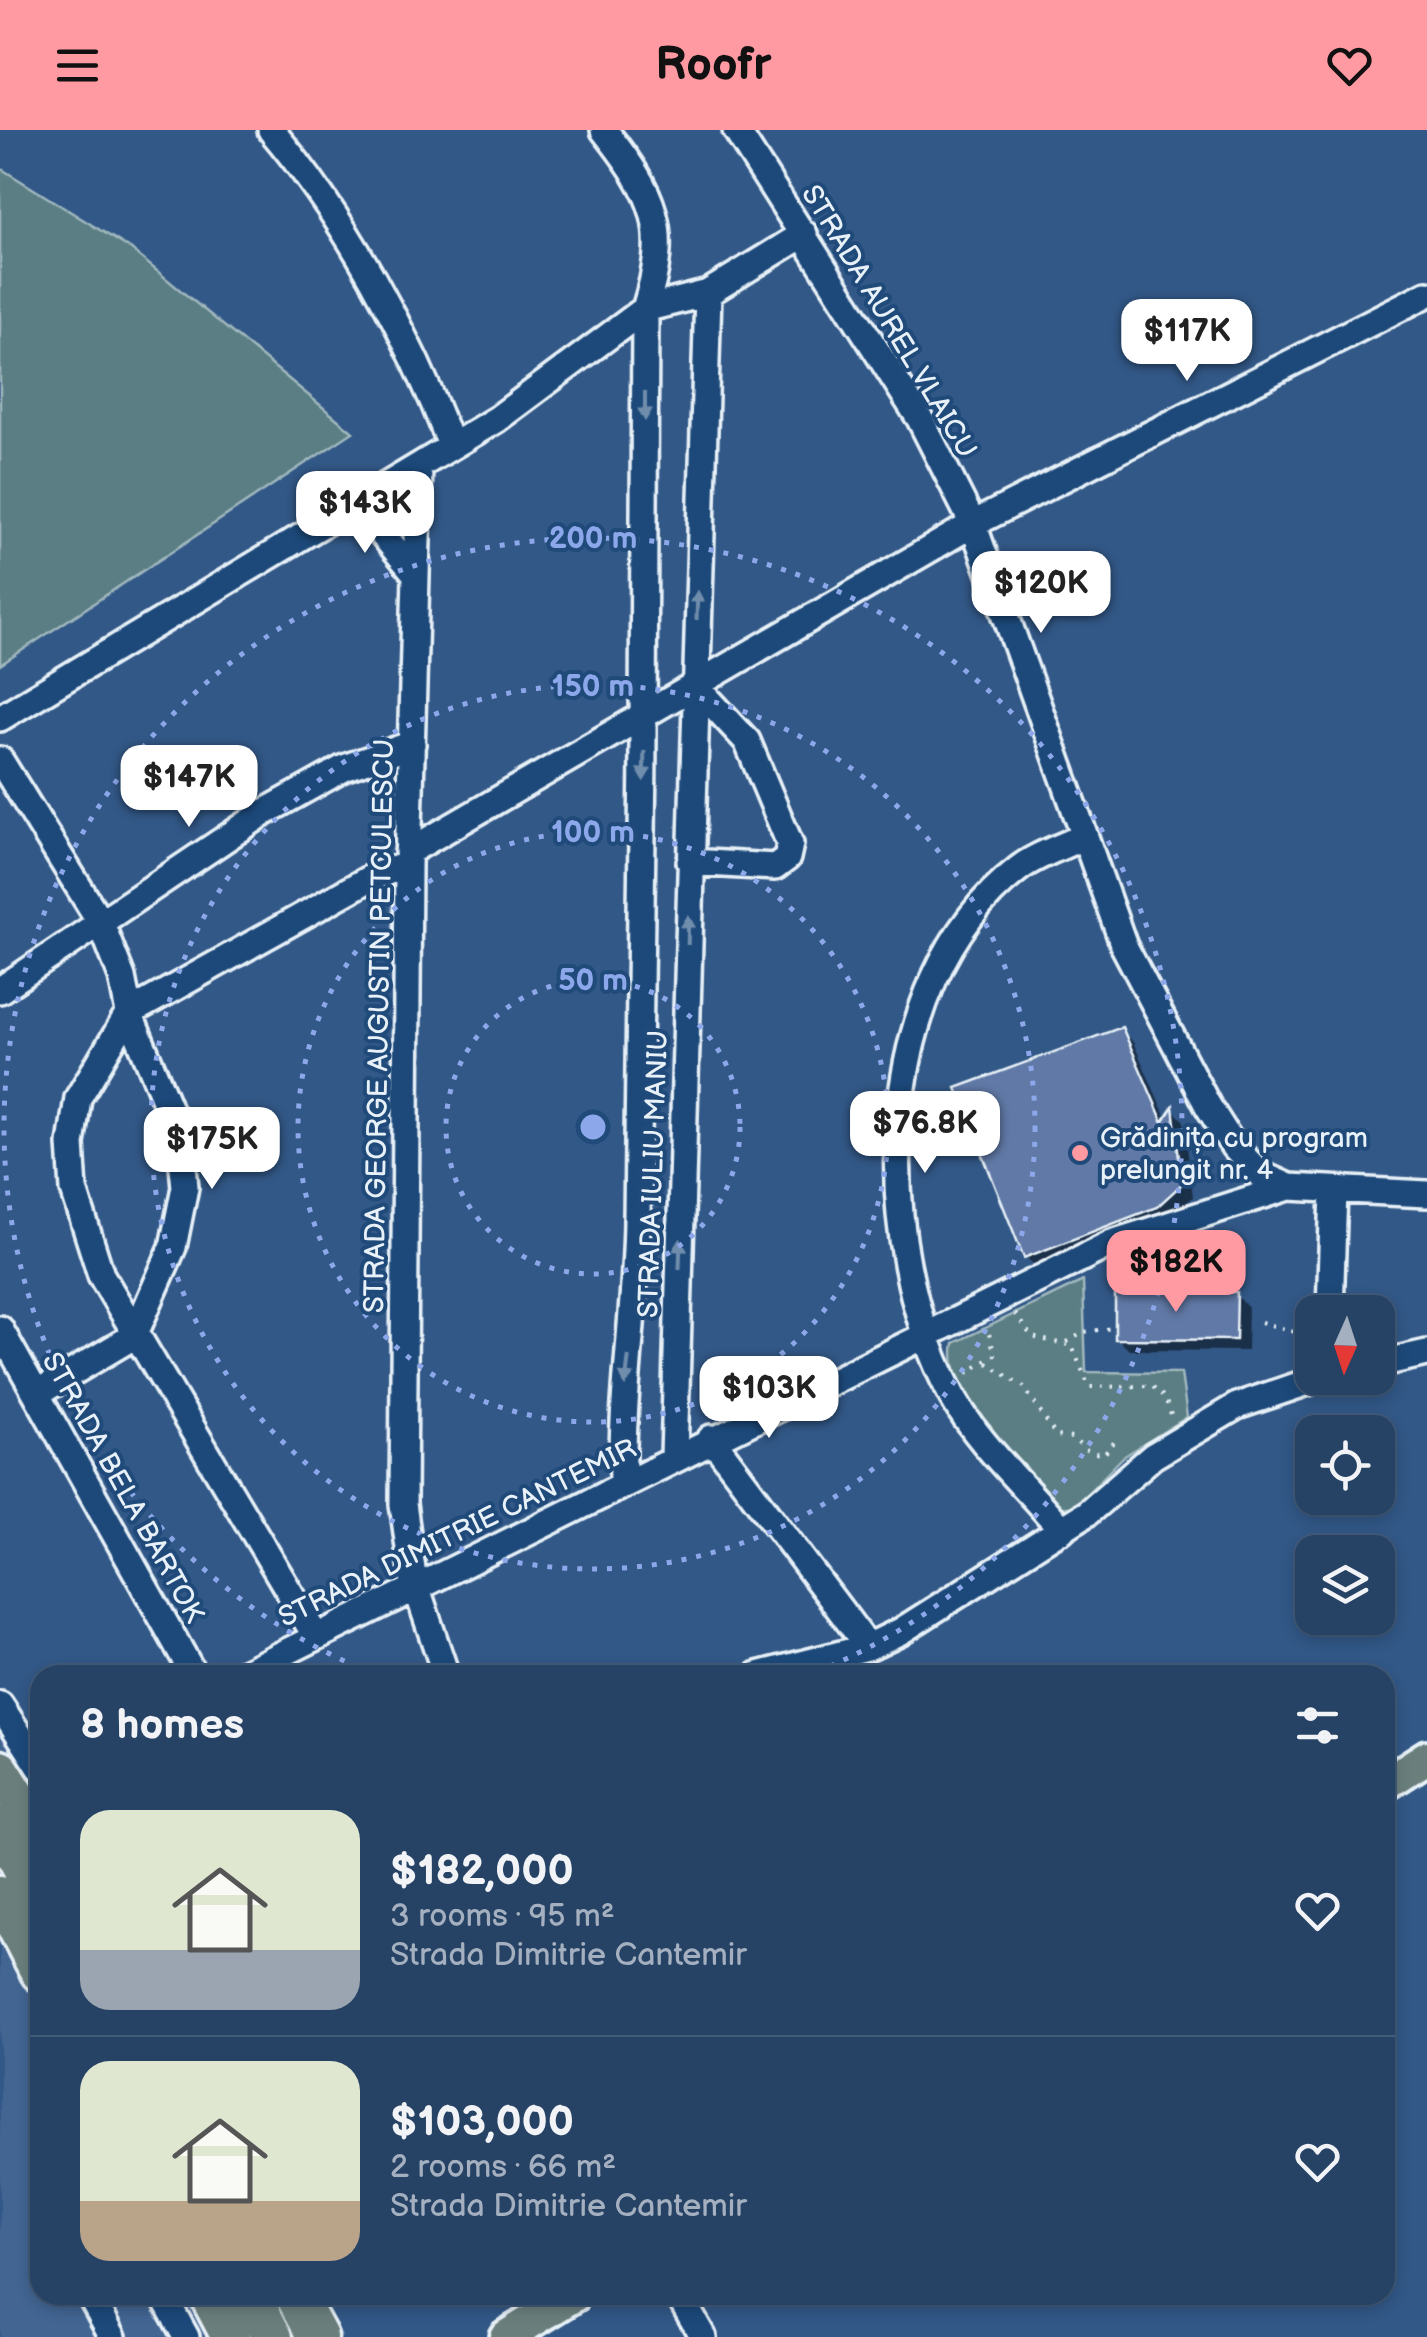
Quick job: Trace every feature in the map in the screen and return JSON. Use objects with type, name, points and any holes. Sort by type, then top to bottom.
[{"type":"highway","points":[[0,1770],[30,1817]]},
{"type":"highway","points":[[0,1826],[30,1882]]},
{"type":"highway","points":[[0,1895],[30,1953]]},
{"type":"highway","points":[[214,2305],[231,2337]]},
{"type":"highway","points":[[256,2305],[274,2337]]},
{"type":"highway","points":[[300,2305],[318,2337]]},
{"type":"main road","points":[[1395,1778],[1427,1758]]},
{"type":"main road","points":[[506,2337],[558,2305]]},
{"type":"street","points":[[271,130],[313,180],[424,373],[451,445]]},
{"type":"street","name":"STRADA IULIU MANIU","points":[[604,130],[638,174],[656,211],[657,271],[645,309],[645,714],[636,1299],[622,1420],[623,1484]]},
{"type":"street","name":"STRADA AUREL VLAICU","points":[[736,130],[920,419],[972,524],[1124,946],[1208,1106],[1234,1147],[1260,1174],[1289,1187]]},
{"type":"street","points":[[0,718],[498,419],[645,309],[708,293],[804,234]]},
{"type":"street","name":"STRADA IULIU MANIU","points":[[674,1457],[708,293]]},
{"type":"street","points":[[315,1635],[134,1336],[101,1275],[74,1190],[71,1144],[78,1098],[129,1012],[408,858],[694,684],[972,524],[1427,294]]},
{"type":"street","name":"STRADA GEORGE AUGUSTIN PETCULESCU","points":[[420,466],[408,858],[403,1504],[417,1585],[443,1665]]},
{"type":"street","points":[[357,504],[414,573]]},
{"type":"street","points":[[690,862],[775,867],[787,858],[790,844],[746,741],[694,684]]},
{"type":"street","points":[[0,990],[265,812],[344,768],[412,744]]},
{"type":"street","points":[[0,760],[101,923],[122,977],[129,1012],[180,1136],[185,1186],[173,1247],[134,1336],[38,1393]]},
{"type":"street","points":[[1062,1530],[972,1430],[925,1334],[910,1282],[897,1169],[907,1070],[923,1007],[948,956],[978,910],[1018,869],[1084,836]]},
{"type":"street","name":"STRADA DIMITRIE CANTEMIR","points":[[259,1665],[1112,1243],[1289,1187],[1427,1194]]},
{"type":"street","points":[[1331,1295],[1334,1190]]},
{"type":"street","name":"STRADA BELA BARTOK","points":[[0,1329],[188,1665]]},
{"type":"street","points":[[1395,1360],[1427,1353]]},
{"type":"street","points":[[796,1665],[868,1646],[900,1631],[1062,1530],[1153,1456],[1220,1416],[1295,1388]]},
{"type":"street","points":[[711,1438],[868,1646]]},
{"type":"street","points":[[0,1705],[30,1752]]},
{"type":"street","points":[[96,2305],[114,2337]]},
{"type":"street","points":[[168,2305],[186,2337]]},
{"type":"street","points":[[685,2305],[703,2337]]},
{"type":"path","points":[[1167,1245],[1175,1285]]},
{"type":"path","points":[[955,1380],[986,1363],[996,1350],[986,1327],[1015,1314],[1032,1337],[1067,1342],[1076,1351],[1089,1387],[1145,1385],[1157,1389],[1166,1398],[1177,1432]]},
{"type":"path","points":[[1261,1322],[1295,1332]]},
{"type":"path","points":[[1067,1342],[1084,1332],[1113,1328]]},
{"type":"path","points":[[986,1363],[1024,1387],[1056,1436],[1072,1438],[1082,1450],[1096,1454],[1105,1453],[1116,1440]]},
{"type":"shaded area","points":[[0,1702],[30,1752],[30,2305],[326,2305],[343,2337],[0,2337]]},
{"type":"green space","points":[[0,168],[129,248],[353,432],[0,665]]},
{"type":"green space","points":[[1083,1281],[1086,1372],[1181,1373],[1187,1417],[1123,1457],[1074,1507],[1059,1507],[973,1408],[954,1364],[954,1343]]},
{"type":"building","name":"Grădinița cu program prelungit nr. 4","points":[[1122,1027],[1163,1122],[1173,1106],[1182,1184],[1157,1207],[1024,1258],[956,1088]]},
{"type":"building","points":[[1115,1291],[1237,1292],[1236,1340],[1115,1339]]},
{"type":"place","name":"Grădinița cu program prelungit nr. 4","points":[[1080,1153]]}]
